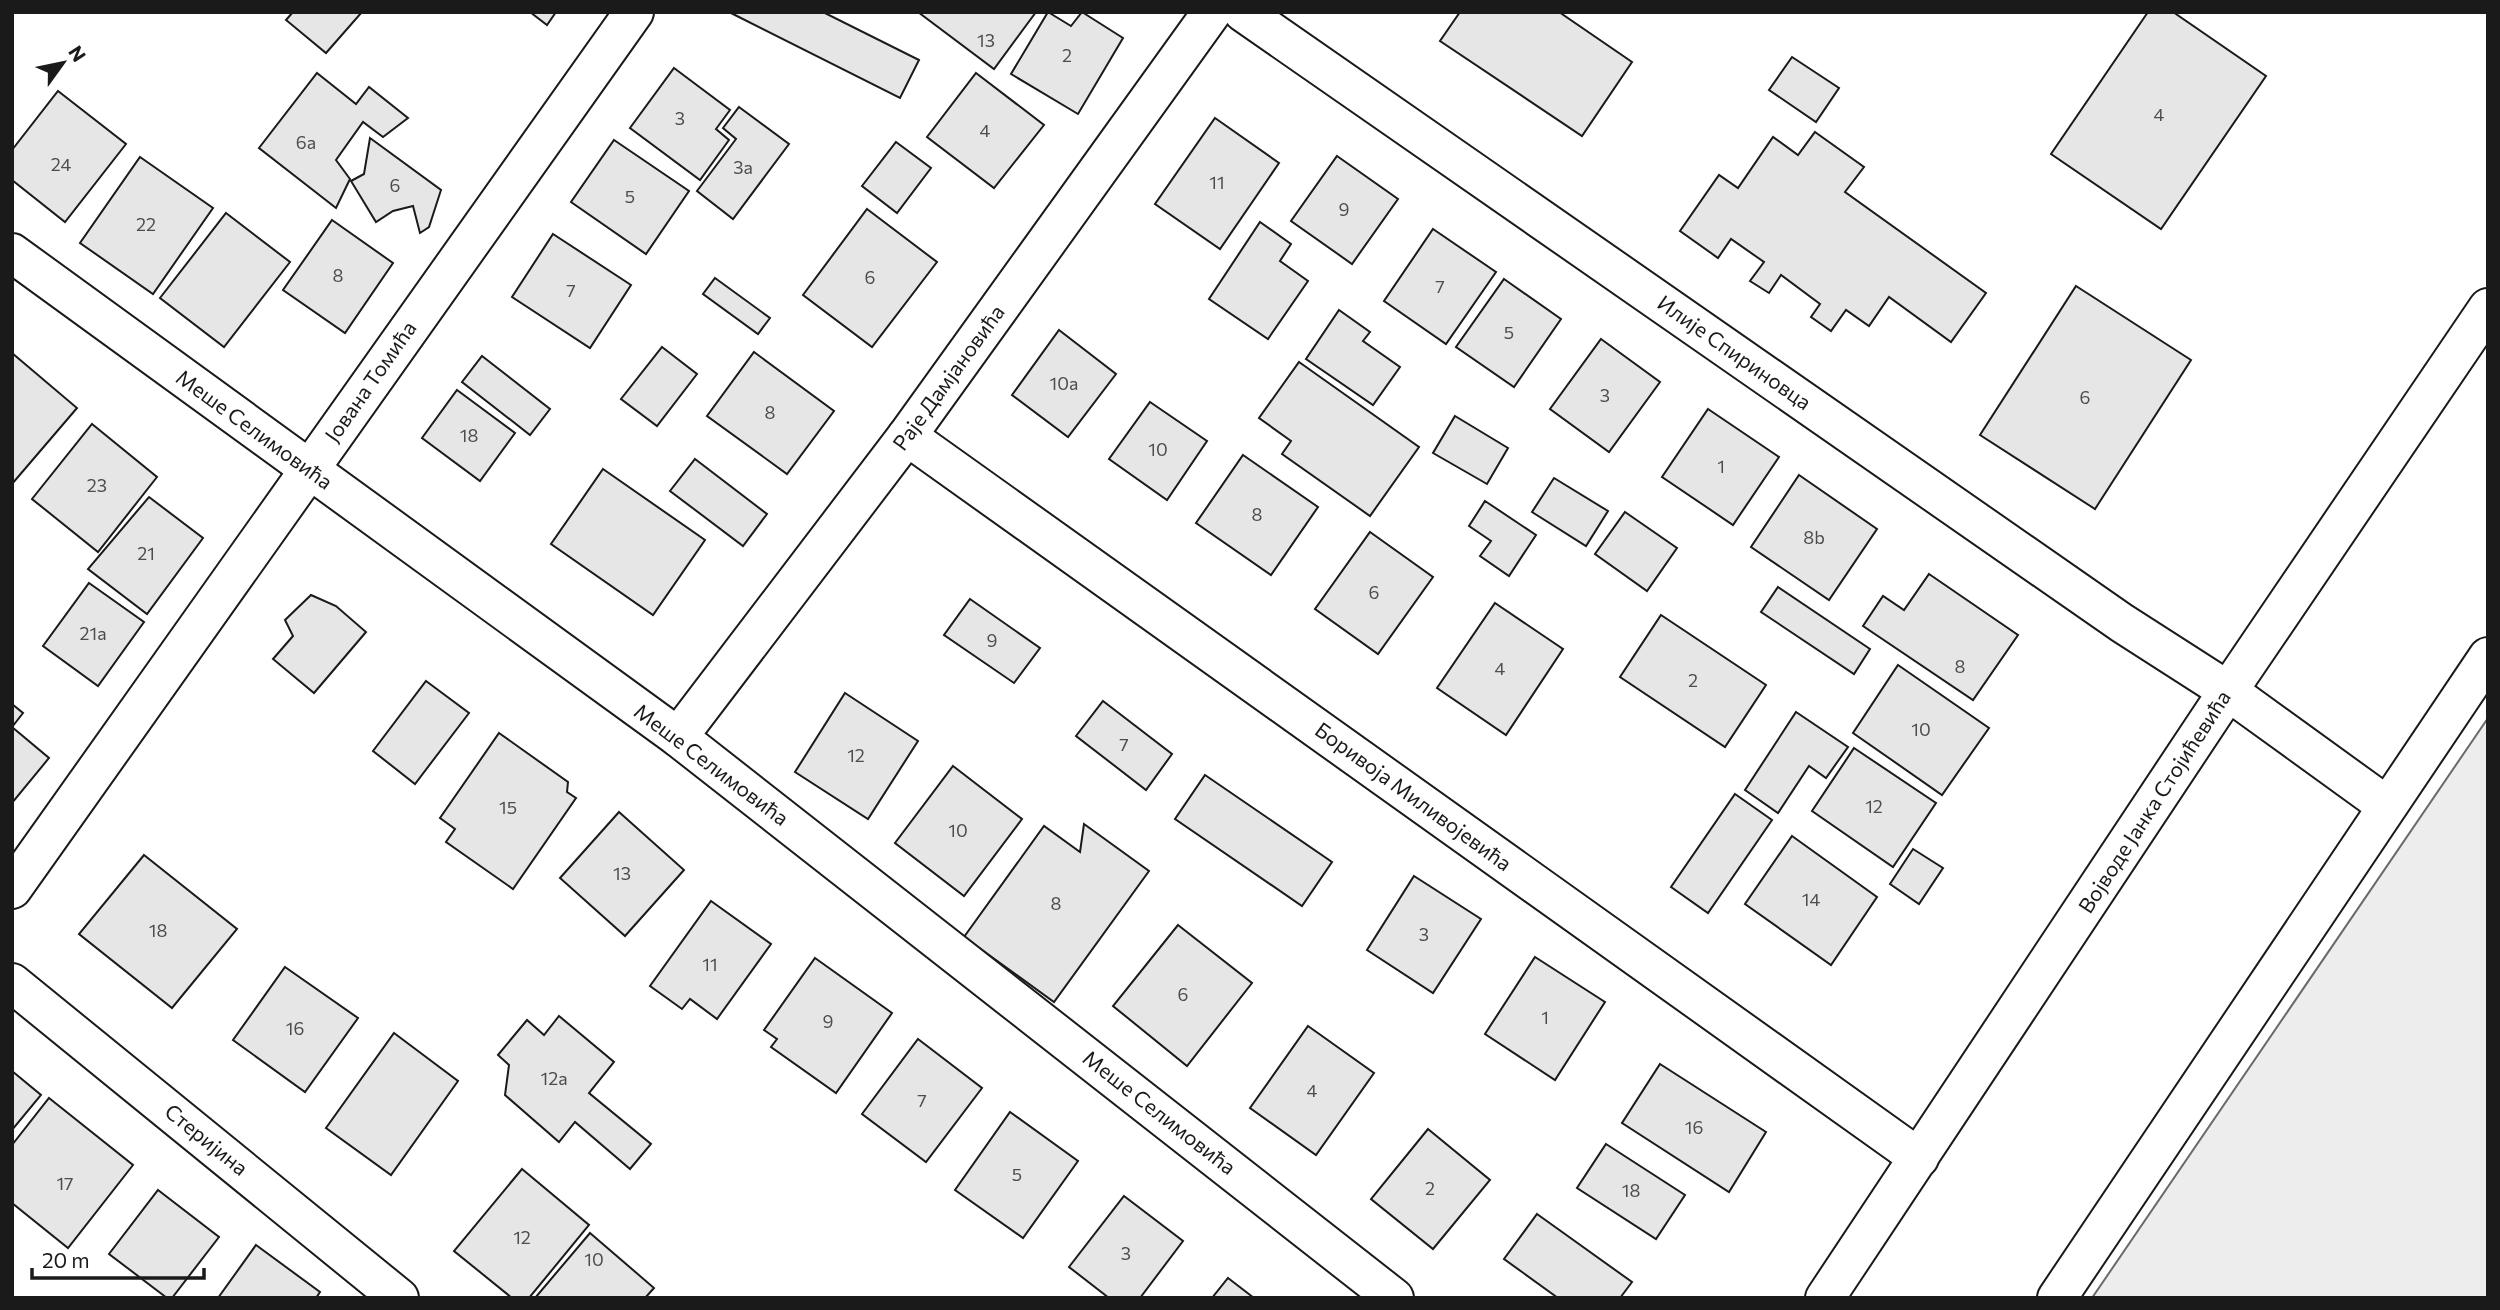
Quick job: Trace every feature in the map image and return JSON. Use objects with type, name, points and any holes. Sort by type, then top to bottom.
[{"type":"street","name":"Јована Томића","points":[[12,889],[634,12]]},
{"type":"street","name":"Раје Дамјановића","points":[[678,737],[907,436],[1212,12]]},
{"type":"street","name":"Илије Спириновца","points":[[1242,12],[2122,623],[2228,691],[2386,806]]},
{"type":"street","name":"Меше Селимовића","points":[[12,253],[678,737],[1394,1298]]},
{"type":"street","name":"Војводе Јанка Стојићевића","points":[[1825,1298],[2228,691],[2488,308]]},
{"type":"street","name":"Боривоја Миливојевића","points":[[907,436],[1919,1158]]},
{"type":"street","points":[[2057,1298],[2488,656]]},
{"type":"street","name":"Стеријина","points":[[12,983],[399,1298]]},
{"type":"shaded area","points":[[2488,718],[2488,1298],[2092,1298]]},
{"type":"building","points":[[293,12],[362,12],[326,53],[286,20]]},
{"type":"building","points":[[530,12],[556,12],[547,25]]},
{"type":"building","points":[[729,12],[823,12],[919,60],[900,98]]},
{"type":"building","points":[[918,12],[1036,12],[994,69]]},
{"type":"building","points":[[1048,12],[1071,26],[1082,12],[1123,38],[1078,114],[1011,74]]},
{"type":"building","points":[[1460,12],[1559,12],[1632,62],[1582,136],[1440,41]]},
{"type":"building","points":[[2148,12],[2173,12],[2266,76],[2161,229],[2051,154]]},
{"type":"building","points":[[1792,57],[1839,88],[1816,122],[1769,90]]},
{"type":"building","points":[[674,68],[730,110],[716,129],[729,140],[700,180],[630,128]]},
{"type":"building","points":[[317,73],[356,104],[369,87],[408,118],[383,137],[363,122],[336,160],[350,179],[336,208],[259,148]]},
{"type":"building","points":[[976,73],[1044,125],[994,188],[927,137]]},
{"type":"building","points":[[58,91],[126,144],[65,222],[12,180],[12,150]]},
{"type":"building","points":[[739,107],[789,144],[733,219],[697,191],[736,139],[723,128]]},
{"type":"building","points":[[1215,118],[1279,163],[1220,249],[1155,204]]},
{"type":"building","points":[[1815,132],[1864,167],[1845,192],[1986,293],[1951,342],[1889,297],[1869,326],[1846,310],[1831,331],[1811,317],[1820,304],[1781,275],[1769,293],[1750,281],[1764,262],[1731,239],[1718,258],[1680,231],[1719,175],[1738,188],[1773,137],[1798,155]]},
{"type":"building","points":[[370,138],[441,190],[429,227],[420,233],[413,206],[393,211],[376,222],[351,181],[364,174]]},
{"type":"building","points":[[614,140],[689,191],[646,254],[571,202]]},
{"type":"building","points":[[896,142],[931,168],[897,213],[862,186]]},
{"type":"building","points":[[1337,156],[1398,199],[1352,264],[1291,221]]},
{"type":"building","points":[[140,157],[213,208],[153,294],[80,243]]},
{"type":"building","points":[[867,209],[937,262],[872,347],[803,295]]},
{"type":"building","points":[[226,213],[290,262],[224,347],[160,298]]},
{"type":"building","points":[[332,220],[393,263],[345,333],[283,290]]},
{"type":"building","points":[[1260,222],[1291,244],[1280,261],[1308,281],[1268,339],[1209,299]]},
{"type":"building","points":[[1433,229],[1496,272],[1446,344],[1384,301]]},
{"type":"building","points":[[553,234],[631,285],[590,348],[512,297]]},
{"type":"building","points":[[715,278],[770,318],[758,334],[703,294]]},
{"type":"building","points":[[1504,279],[1561,319],[1514,387],[1456,347]]},
{"type":"building","points":[[2076,286],[2191,360],[2095,509],[1980,435]]},
{"type":"building","points":[[1339,310],[1370,332],[1363,341],[1400,367],[1373,405],[1306,359]]},
{"type":"building","points":[[1059,330],[1116,374],[1068,437],[1012,395]]},
{"type":"building","points":[[1601,339],[1660,382],[1609,452],[1550,409]]},
{"type":"building","points":[[662,347],[697,374],[657,426],[621,399]]},
{"type":"building","points":[[754,352],[834,411],[787,474],[707,416]]},
{"type":"building","points":[[12,353],[77,408],[12,484]]},
{"type":"building","points":[[482,356],[550,409],[530,435],[462,382]]},
{"type":"building","points":[[1299,362],[1419,447],[1370,516],[1282,454],[1291,441],[1259,418]]},
{"type":"building","points":[[457,390],[515,433],[480,481],[422,438]]},
{"type":"building","points":[[1150,402],[1207,441],[1167,500],[1109,459]]},
{"type":"building","points":[[1708,409],[1779,457],[1733,525],[1662,477]]},
{"type":"building","points":[[1455,416],[1508,448],[1487,484],[1433,453]]},
{"type":"building","points":[[92,424],[157,477],[98,552],[32,499]]},
{"type":"building","points":[[1243,455],[1318,507],[1271,575],[1196,523]]},
{"type":"building","points":[[695,459],[767,514],[743,546],[670,491]]},
{"type":"building","points":[[603,469],[705,540],[653,615],[551,544]]},
{"type":"building","points":[[1799,475],[1877,529],[1829,600],[1751,547]]},
{"type":"building","points":[[1554,478],[1608,511],[1586,546],[1532,512]]},
{"type":"building","points":[[149,497],[203,538],[147,614],[88,569]]},
{"type":"building","points":[[1485,501],[1536,535],[1509,576],[1480,556],[1491,541],[1469,526]]},
{"type":"building","points":[[1625,512],[1677,548],[1647,591],[1595,554]]},
{"type":"building","points":[[1370,532],[1433,577],[1378,654],[1315,609]]},
{"type":"building","points":[[1929,574],[2018,635],[1973,700],[1863,626],[1883,596],[1904,610]]},
{"type":"building","points":[[89,583],[144,622],[98,686],[43,646]]},
{"type":"building","points":[[1778,587],[1870,649],[1854,674],[1761,612]]},
{"type":"building","points":[[311,595],[336,606],[366,632],[314,693],[273,659],[293,636],[285,620]]},
{"type":"building","points":[[970,599],[1040,648],[1014,683],[944,635]]},
{"type":"building","points":[[1495,603],[1563,649],[1506,735],[1437,688]]},
{"type":"building","points":[[1661,615],[1766,685],[1725,747],[1620,677]]},
{"type":"building","points":[[1898,665],[1989,728],[1942,795],[1853,733]]},
{"type":"building","points":[[426,681],[469,713],[415,784],[373,751]]},
{"type":"building","points":[[845,693],[918,741],[868,819],[795,772]]},
{"type":"building","points":[[1103,701],[1172,754],[1146,790],[1076,736]]},
{"type":"building","points":[[12,704],[23,713],[12,727]]},
{"type":"building","points":[[1796,712],[1848,747],[1826,778],[1809,766],[1778,813],[1745,790]]},
{"type":"building","points":[[12,727],[49,758],[12,803]]},
{"type":"building","points":[[499,733],[568,782],[567,792],[576,798],[513,889],[446,842],[455,829],[440,818]]},
{"type":"building","points":[[1854,748],[1936,803],[1893,867],[1812,811]]},
{"type":"building","points":[[953,766],[1022,819],[964,896],[895,843]]},
{"type":"building","points":[[1205,775],[1332,862],[1302,906],[1175,819]]},
{"type":"building","points":[[1735,794],[1772,820],[1708,913],[1671,887]]},
{"type":"building","points":[[619,812],[684,870],[625,936],[560,878]]},
{"type":"building","points":[[1084,824],[1149,871],[1054,1002],[964,937],[1044,826],[1080,852]]},
{"type":"building","points":[[1792,836],[1877,897],[1831,965],[1745,904]]},
{"type":"building","points":[[1913,849],[1943,868],[1919,904],[1890,884]]},
{"type":"building","points":[[144,855],[237,929],[172,1008],[79,934]]},
{"type":"building","points":[[1414,876],[1481,919],[1433,993],[1367,950]]},
{"type":"building","points":[[711,901],[771,944],[717,1019],[690,999],[682,1009],[650,986]]},
{"type":"building","points":[[1178,925],[1252,983],[1187,1066],[1113,1006]]},
{"type":"building","points":[[1535,957],[1605,1002],[1555,1080],[1485,1034]]},
{"type":"building","points":[[815,958],[892,1013],[836,1093],[771,1047],[777,1039],[764,1030]]},
{"type":"building","points":[[285,967],[358,1018],[305,1092],[233,1040]]},
{"type":"building","points":[[559,1016],[614,1062],[589,1093],[651,1144],[630,1169],[575,1122],[559,1142],[505,1095],[509,1065],[498,1055],[527,1020],[544,1035]]},
{"type":"building","points":[[1308,1026],[1374,1073],[1316,1155],[1250,1108]]},
{"type":"building","points":[[394,1033],[458,1081],[391,1175],[326,1128]]},
{"type":"building","points":[[918,1039],[982,1088],[926,1162],[862,1114]]},
{"type":"building","points":[[1660,1064],[1766,1132],[1729,1192],[1622,1123]]},
{"type":"building","points":[[12,1071],[41,1095],[12,1130]]},
{"type":"building","points":[[49,1098],[133,1165],[68,1248],[12,1203],[12,1145]]},
{"type":"building","points":[[1010,1112],[1078,1161],[1023,1238],[955,1190]]},
{"type":"building","points":[[1428,1129],[1490,1180],[1433,1249],[1371,1199]]},
{"type":"building","points":[[1606,1144],[1685,1195],[1656,1239],[1577,1188]]},
{"type":"building","points":[[522,1169],[589,1225],[529,1298],[512,1298],[454,1251]]},
{"type":"building","points":[[158,1190],[219,1237],[172,1298],[167,1298],[109,1254]]},
{"type":"building","points":[[1124,1196],[1183,1241],[1140,1298],[1109,1298],[1069,1267]]},
{"type":"building","points":[[1537,1214],[1632,1282],[1620,1298],[1558,1298],[1504,1259]]},
{"type":"building","points":[[590,1233],[654,1288],[645,1298],[535,1298]]},
{"type":"building","points":[[256,1245],[320,1292],[316,1298],[218,1298]]},
{"type":"building","points":[[1228,1278],[1254,1298],[1212,1298]]}]
